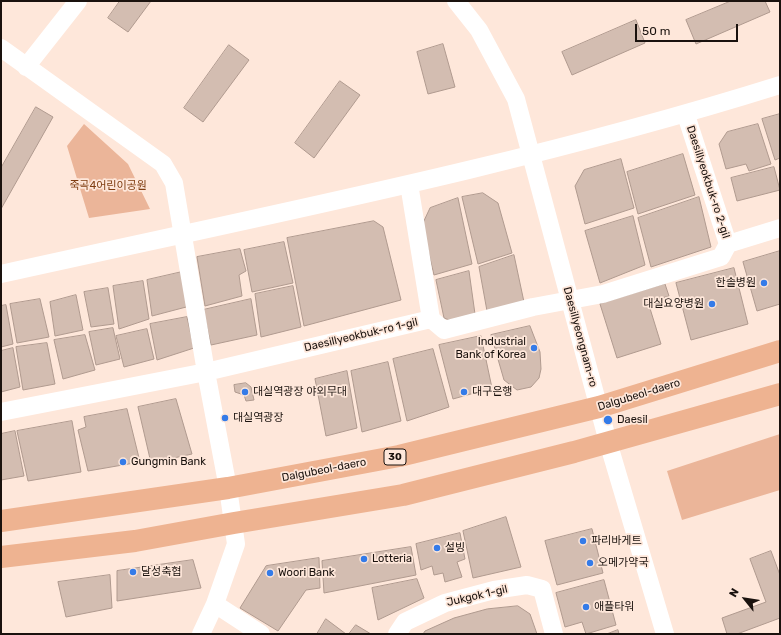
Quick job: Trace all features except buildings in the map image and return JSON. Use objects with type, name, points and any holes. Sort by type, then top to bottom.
[{"type":"main road","name":"Dalgubeol-daero","points":[[1,521],[228,488],[399,456],[599,407],[780,351]]},
{"type":"main road","points":[[1,556],[135,541],[403,495],[608,442],[780,394]]},
{"type":"street","points":[[26,67],[78,1]]},
{"type":"street","name":"Daesillyeongnam-ro","points":[[456,1],[479,30],[516,99],[608,442],[665,634]]},
{"type":"street","points":[[1,48],[163,164],[174,183],[206,372],[228,488],[236,544],[215,604],[201,634]]},
{"type":"street","name":"Daesillyeokbuk-ro 2-gil","points":[[532,155],[686,114],[780,85]]},
{"type":"street","name":"Daesillyeokbuk-ro 2-gil","points":[[686,114],[728,244],[780,228]]},
{"type":"street","points":[[1,274],[409,184],[532,155]]},
{"type":"street","name":"Daesillyeokbuk-ro 1-gil","points":[[1,412],[206,372],[431,318],[409,184]]},
{"type":"street","points":[[431,318],[444,330],[533,307],[603,294],[721,257],[728,244]]},
{"type":"street","name":"Jukgok 1-gil","points":[[397,634],[405,622],[445,603],[494,590],[527,585],[542,589],[554,634]]},
{"type":"street","points":[[215,604],[261,634]]},
{"type":"green space","name":"죽곡4어린이공원","points":[[84,124],[128,164],[150,209],[89,218],[67,146]]},
{"type":"green space","points":[[780,434],[780,490],[682,520],[667,471]]},
{"type":"place","name":"한솔병원","points":[[764,283]]},
{"type":"place","name":"대실요양병원","points":[[712,304]]},
{"type":"place","name":"Industrial Bank of Korea","points":[[534,348]]},
{"type":"place","name":"대실역광장 야외무대","points":[[245,392]]},
{"type":"place","name":"대구은행","points":[[464,392]]},
{"type":"place","name":"대실역광장","points":[[225,418]]},
{"type":"place","name":"Daesil","points":[[608,420]]},
{"type":"place","name":"Gungmin Bank","points":[[123,462]]},
{"type":"place","name":"파리바게트","points":[[583,541]]},
{"type":"place","name":"설빙","points":[[437,548]]},
{"type":"place","name":"Lotteria","points":[[364,559]]},
{"type":"place","name":"오메가약국","points":[[590,563]]},
{"type":"place","name":"달성축협","points":[[133,572]]},
{"type":"place","name":"Woori Bank","points":[[270,573]]},
{"type":"place","name":"애플타워","points":[[586,607]]}]
